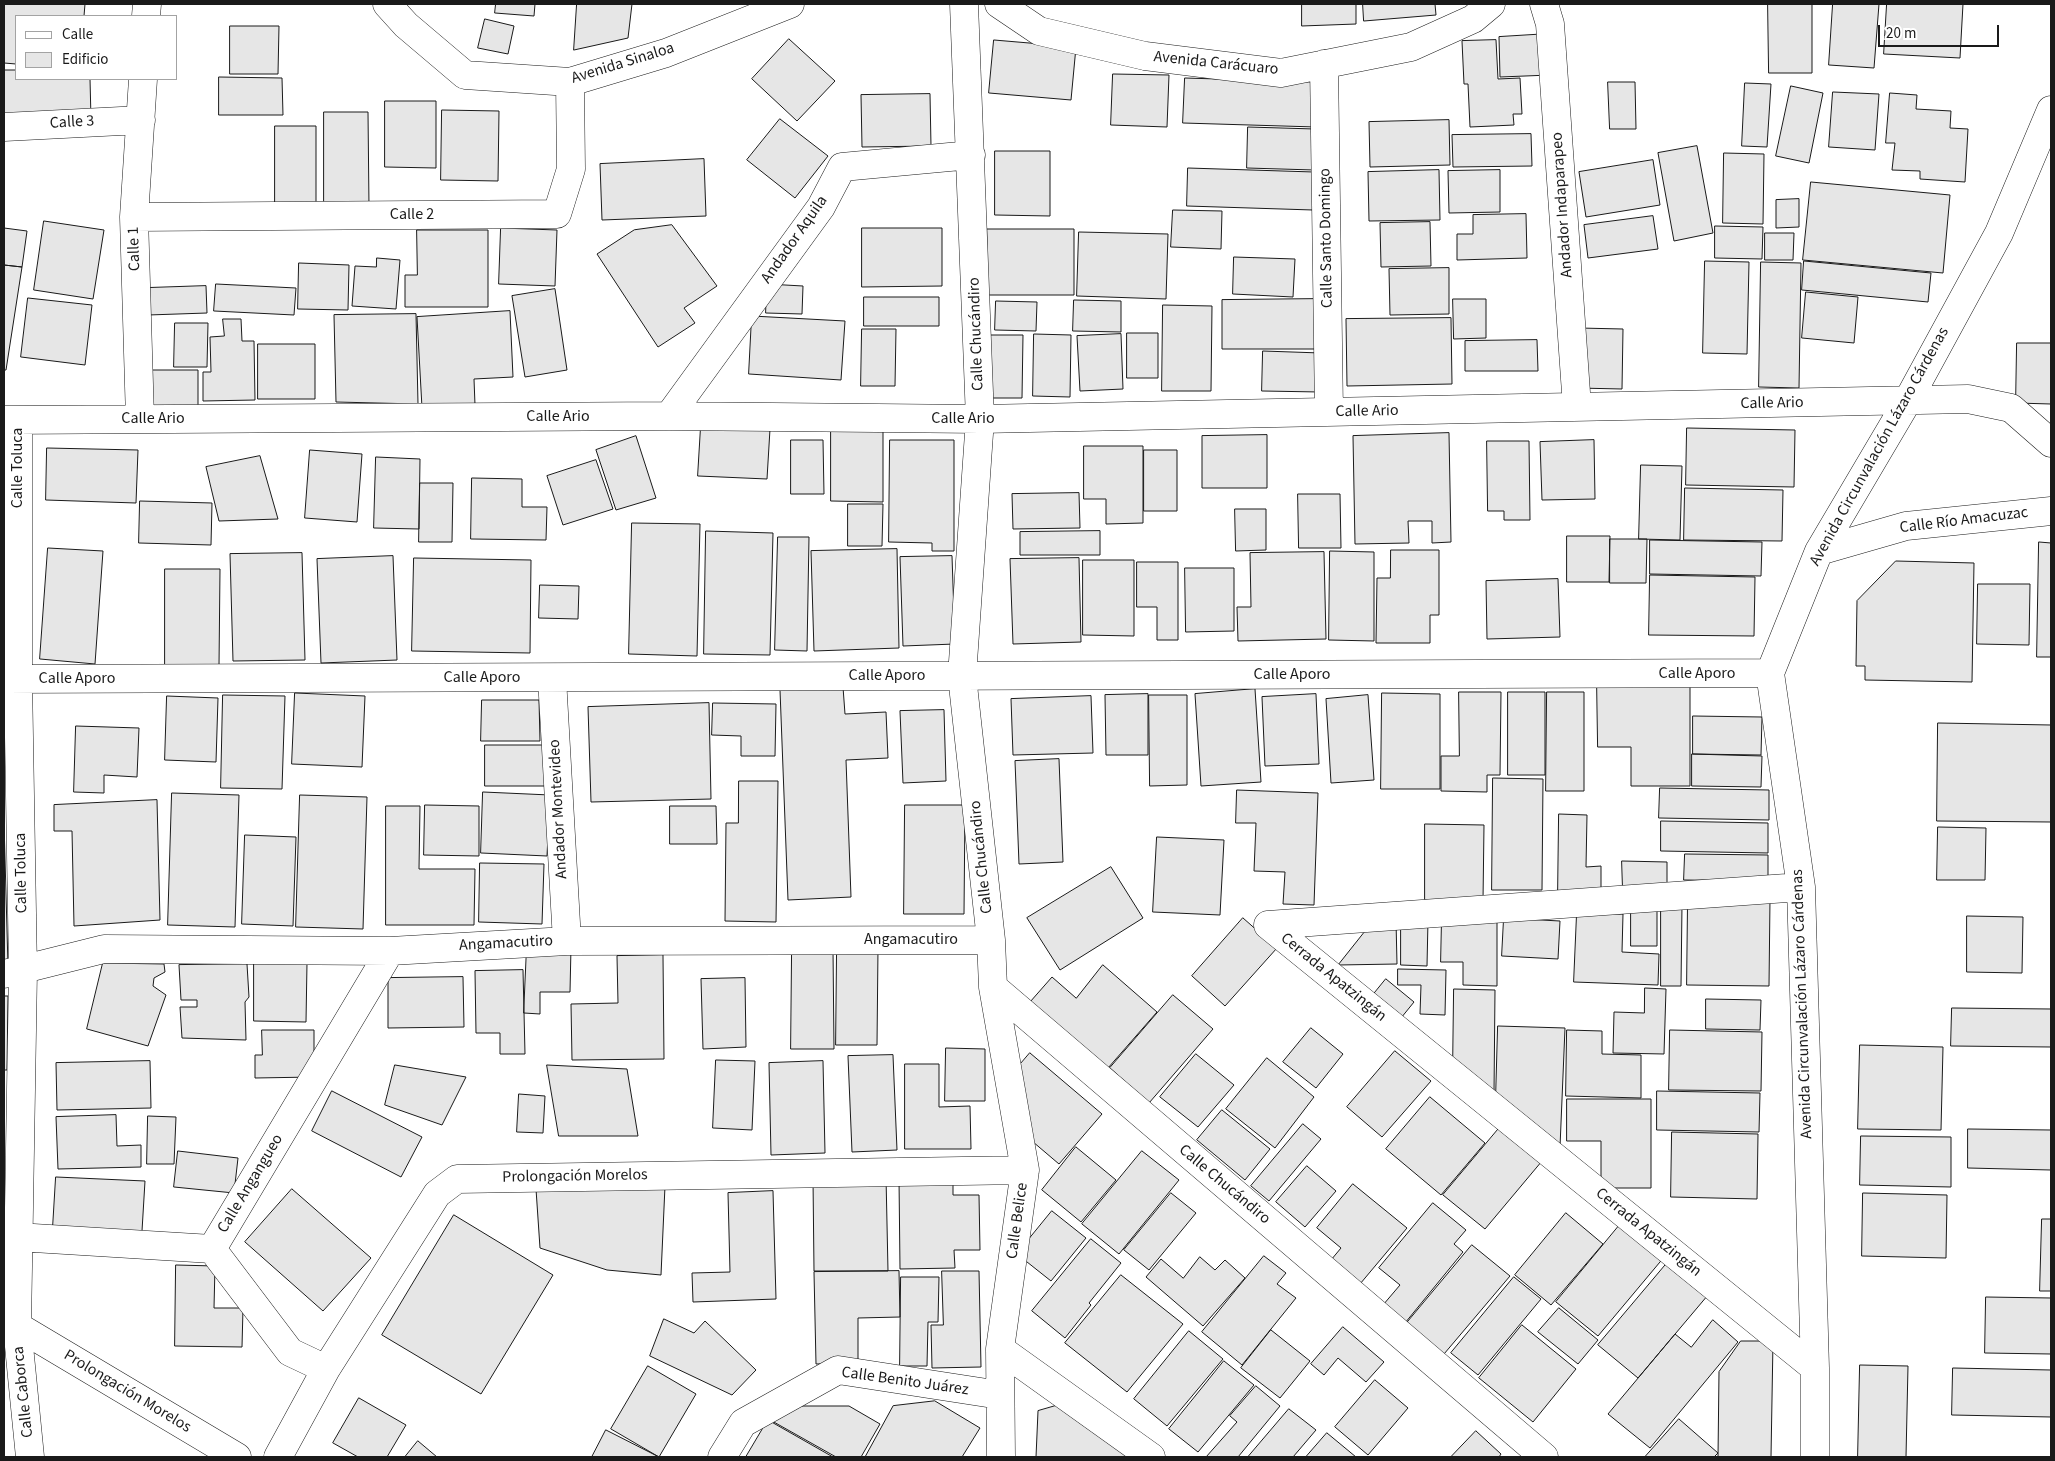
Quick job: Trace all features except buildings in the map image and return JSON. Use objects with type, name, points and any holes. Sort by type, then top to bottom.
[{"type":"street","name":"Avenida Sinaloa","points":[[387,4],[406,25],[465,75],[570,82],[666,52],[790,4]]},
{"type":"street","name":"Calle Chucándiro","points":[[964,4],[980,419],[962,676],[991,940],[993,987],[1544,1457]]},
{"type":"street","name":"Avenida Carácuaro","points":[[999,4],[1040,31],[1145,56],[1281,73],[1412,48],[1473,19],[1491,4]]},
{"type":"street","name":"Andador Indaparapeo","points":[[1544,4],[1550,24],[1577,407]]},
{"type":"street","name":"Calle Santo Domingo","points":[[1324,64],[1329,412]]},
{"type":"street","name":"Calle 1","points":[[140,419],[134,217],[143,80]]},
{"type":"street","name":"Calle 2","points":[[134,217],[556,214],[571,168],[570,82]]},
{"type":"street","name":"Avenida Circunvalación Lázaro Cárdenas","points":[[1815,1457],[1815,1368],[1801,887],[1770,674],[1819,551],[1907,402],[1999,233],[2051,110]]},
{"type":"street","name":"Calle 3","points":[[4,127],[140,120]]},
{"type":"street","name":"Andador Aquila","points":[[669,416],[821,207],[842,167],[971,156]]},
{"type":"street","points":[[1907,402],[1968,400],[2011,408],[2051,442]]},
{"type":"street","name":"Calle Ario","points":[[11,420],[669,416],[980,419],[1907,402]]},
{"type":"street","name":"Calle Toluca","points":[[11,420],[11,679],[17,1326]]},
{"type":"street","name":"Calle Río Amacuzac","points":[[1819,551],[1906,526],[2051,511]]},
{"type":"street","name":"Calle Aporo","points":[[11,679],[1770,674]]},
{"type":"street","name":"Andador Montevideo","points":[[552,678],[567,941]]},
{"type":"street","name":"Cerrada Apatzingán","points":[[1801,887],[1268,925],[1815,1368]]},
{"type":"street","name":"Angamacutiro","points":[[14,972],[104,949],[390,951],[567,941],[991,940]]},
{"type":"street","name":"Calle Angangueo","points":[[17,1237],[212,1249],[390,951]]},
{"type":"street","name":"Calle Belice","points":[[993,987],[1025,1170],[1000,1349],[1001,1457]]},
{"type":"street","name":"Prolongación Morelos","points":[[278,1457],[326,1369],[437,1194],[457,1179],[1025,1170]]},
{"type":"street","points":[[212,1249],[290,1352],[326,1369]]},
{"type":"street","name":"Prolongación Morelos","points":[[17,1326],[237,1457]]},
{"type":"street","name":"Calle Caborca","points":[[17,1326],[30,1457]]},
{"type":"street","points":[[1000,1349],[1151,1457]]},
{"type":"street","name":"Calle Benito Juárez","points":[[722,1457],[743,1423],[838,1370],[1000,1396]]}]
